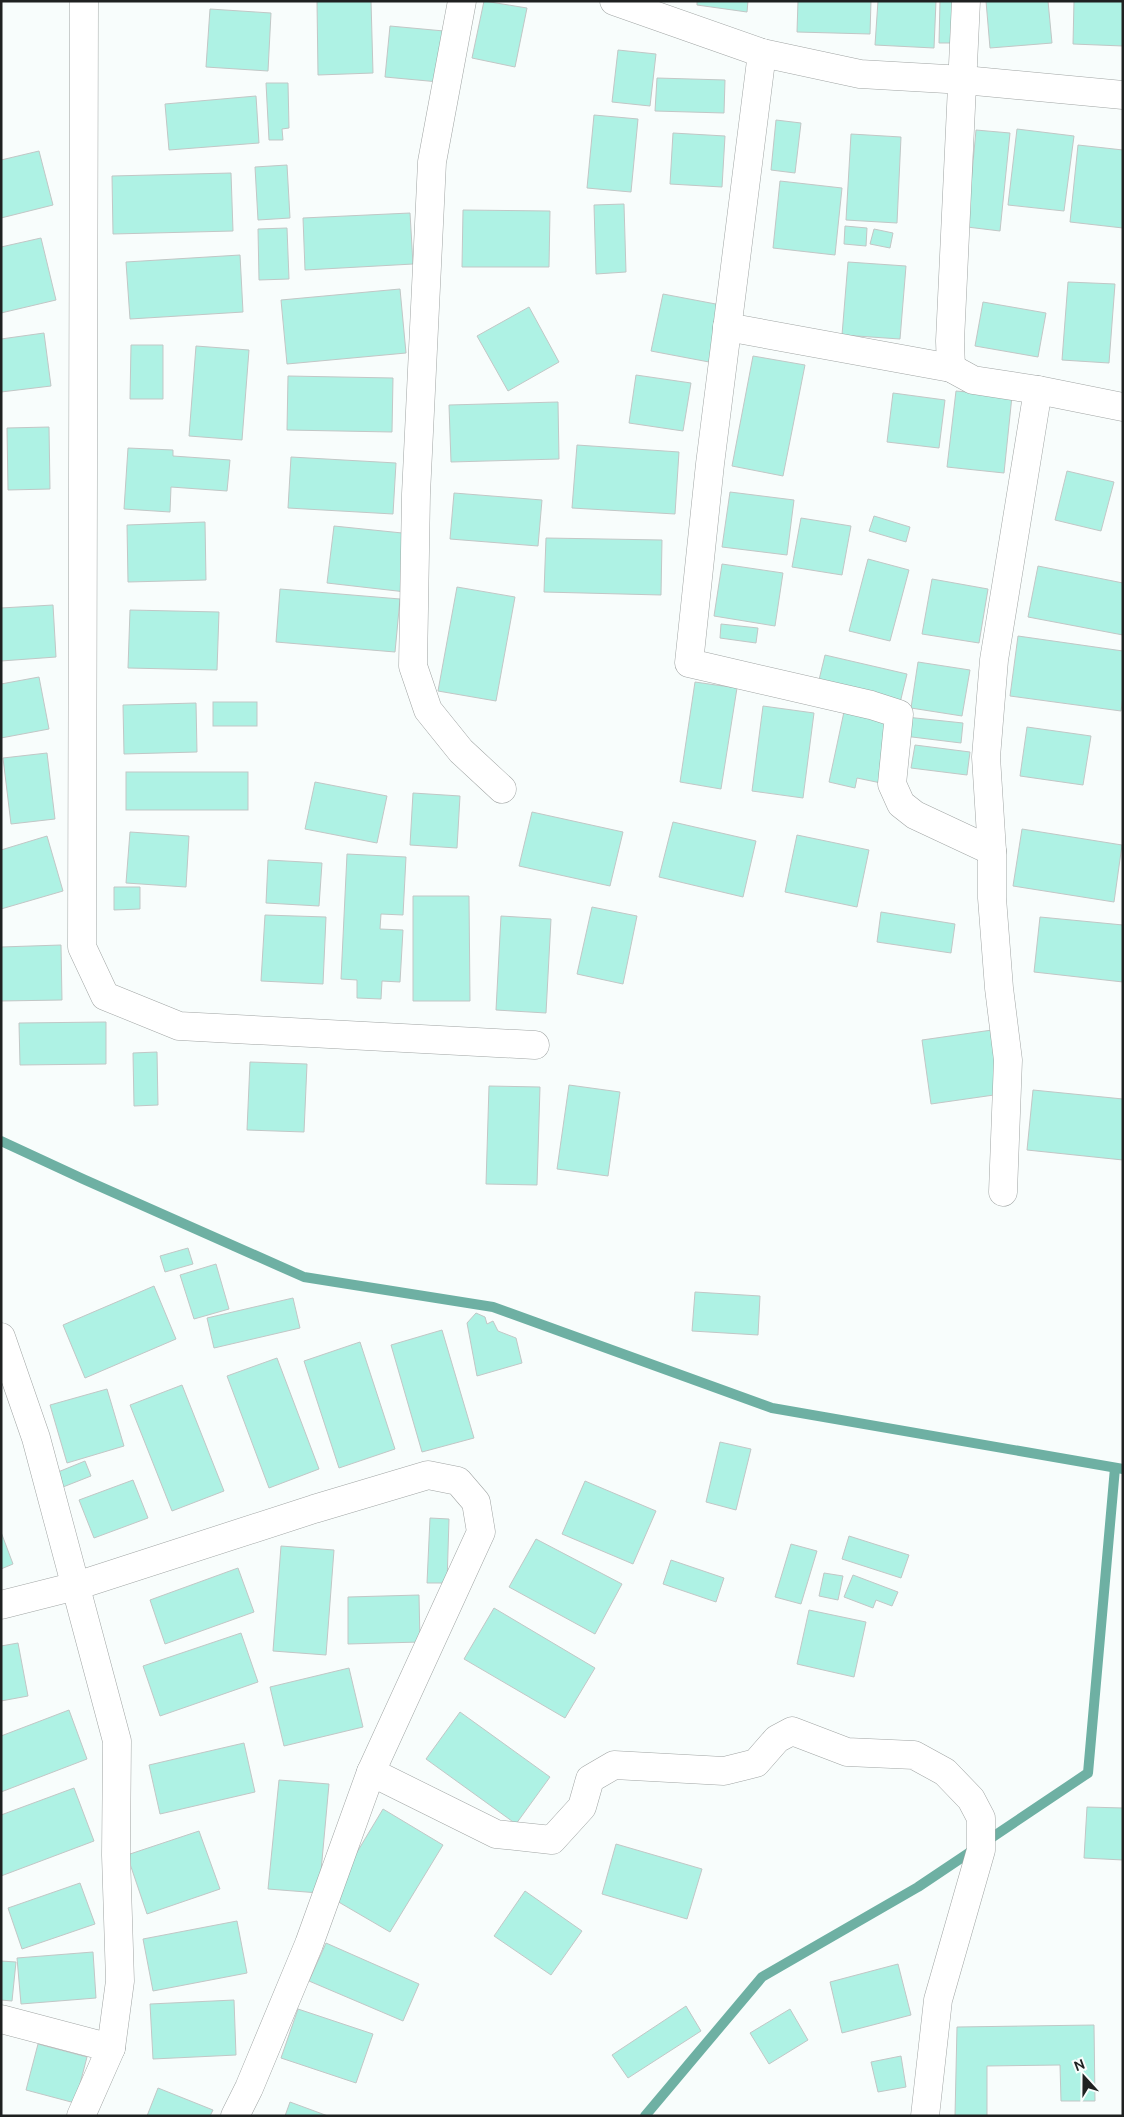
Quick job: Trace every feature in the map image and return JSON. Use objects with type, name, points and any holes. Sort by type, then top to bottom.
[{"type":"street","points":[[84,1],[82,947],[104,996],[179,1026],[535,1045]]},
{"type":"street","points":[[462,1],[432,162],[416,494],[413,666],[428,710],[461,751],[502,789]]},
{"type":"street","points":[[614,1],[762,53],[860,74],[964,80],[1123,95]]},
{"type":"street","points":[[952,368],[950,341],[964,80],[966,1]]},
{"type":"street","points":[[762,53],[710,464],[689,663],[871,705],[899,714],[892,784],[901,804],[914,814],[992,851]]},
{"type":"street","points":[[727,327],[952,368],[973,380],[1038,390],[1123,408]]},
{"type":"street","points":[[1003,1192],[1008,1060],[999,988],[992,898],[992,851],[986,757],[994,660],[1038,390]]},
{"type":"street","points":[[1,1337],[36,1438],[118,1741],[116,1855],[120,1980],[111,2048],[81,2116]]},
{"type":"street","points":[[1,1605],[76,1586],[314,1509],[428,1475],[458,1481],[476,1502],[481,1532],[370,1772],[309,1944],[249,2088],[235,2116]]},
{"type":"street","points":[[370,1772],[496,1834],[552,1840],[582,1807],[590,1779],[614,1765],[724,1771],[756,1763],[777,1739],[792,1731],[847,1752],[914,1756],[944,1772],[971,1799],[981,1818],[981,1850],[938,2000],[925,2116]]},
{"type":"street","points":[[1,2019],[111,2048]]},
{"type":"building","points":[[317,1],[371,1],[373,73],[318,75]]},
{"type":"building","points":[[484,1],[527,8],[515,67],[472,58]]},
{"type":"building","points":[[697,1],[748,1],[747,12],[697,5]]},
{"type":"building","points":[[798,1],[871,1],[870,34],[797,32]]},
{"type":"building","points":[[878,1],[936,1],[934,48],[875,45]]},
{"type":"building","points":[[940,1],[962,1],[962,43],[939,43]]},
{"type":"building","points":[[986,1],[1048,1],[1052,43],[990,48]]},
{"type":"building","points":[[1074,1],[1123,1],[1123,46],[1073,44]]},
{"type":"building","points":[[210,9],[271,13],[268,71],[206,67]]},
{"type":"building","points":[[390,26],[444,31],[439,82],[385,77]]},
{"type":"building","points":[[618,50],[656,54],[650,106],[612,102]]},
{"type":"building","points":[[657,78],[725,80],[724,113],[655,111]]},
{"type":"building","points":[[266,83],[288,83],[289,128],[282,129],[283,140],[269,140]]},
{"type":"building","points":[[256,96],[259,143],[169,150],[165,104]]},
{"type":"building","points":[[594,115],[638,119],[631,192],[587,188]]},
{"type":"building","points":[[776,120],[801,123],[795,173],[771,170]]},
{"type":"building","points":[[1017,129],[1074,136],[1064,211],[1008,205]]},
{"type":"building","points":[[976,130],[1010,133],[1000,231],[967,227]]},
{"type":"building","points":[[673,133],[725,136],[722,187],[670,184]]},
{"type":"building","points":[[851,134],[901,137],[897,223],[846,220]]},
{"type":"building","points":[[1078,145],[1123,150],[1123,228],[1070,222]]},
{"type":"building","points":[[39,151],[53,205],[1,218],[1,160]]},
{"type":"building","points":[[287,165],[290,218],[258,220],[255,167]]},
{"type":"building","points":[[231,173],[233,231],[113,234],[112,176]]},
{"type":"building","points":[[780,181],[842,188],[835,255],[773,248]]},
{"type":"building","points":[[624,204],[626,272],[596,274],[594,205]]},
{"type":"building","points":[[463,210],[550,211],[549,267],[462,267]]},
{"type":"building","points":[[410,213],[413,264],[305,270],[303,218]]},
{"type":"building","points":[[845,226],[867,228],[866,246],[844,244]]},
{"type":"building","points":[[287,228],[289,279],[259,280],[258,229]]},
{"type":"building","points":[[874,229],[893,233],[890,248],[870,244]]},
{"type":"building","points":[[41,238],[56,300],[1,313],[1,247]]},
{"type":"building","points":[[240,255],[243,312],[130,319],[126,262]]},
{"type":"building","points":[[848,262],[906,266],[900,339],[842,335]]},
{"type":"building","points":[[1068,282],[1115,284],[1109,363],[1062,360]]},
{"type":"building","points":[[400,289],[406,353],[287,364],[281,300]]},
{"type":"building","points":[[663,294],[721,305],[709,362],[651,351]]},
{"type":"building","points":[[983,302],[1046,313],[1038,357],[975,346]]},
{"type":"building","points":[[529,307],[559,362],[508,391],[477,336]]},
{"type":"building","points":[[44,333],[51,386],[1,392],[1,339]]},
{"type":"building","points":[[131,345],[163,345],[163,399],[130,399]]},
{"type":"building","points":[[196,346],[249,350],[242,440],[189,436]]},
{"type":"building","points":[[753,356],[805,365],[783,476],[732,466]]},
{"type":"building","points":[[636,375],[691,383],[683,431],[629,423]]},
{"type":"building","points":[[288,376],[393,378],[392,432],[287,430]]},
{"type":"building","points":[[956,391],[1012,396],[1004,473],[947,467]]},
{"type":"building","points":[[893,393],[945,400],[939,448],[887,442]]},
{"type":"building","points":[[558,402],[559,459],[451,462],[449,405]]},
{"type":"building","points":[[49,427],[50,489],[8,490],[7,428]]},
{"type":"building","points":[[577,445],[679,452],[675,514],[572,508]]},
{"type":"building","points":[[128,448],[173,450],[173,456],[230,460],[227,491],[171,487],[170,512],[124,509]]},
{"type":"building","points":[[291,457],[396,463],[393,514],[288,508]]},
{"type":"building","points":[[1067,471],[1114,482],[1101,531],[1055,520]]},
{"type":"building","points":[[730,492],[794,500],[787,555],[722,547]]},
{"type":"building","points":[[454,493],[542,500],[538,546],[450,539]]},
{"type":"building","points":[[874,516],[910,527],[906,542],[869,531]]},
{"type":"building","points":[[801,518],[851,526],[842,575],[792,567]]},
{"type":"building","points":[[205,522],[206,580],[128,582],[127,525]]},
{"type":"building","points":[[334,526],[412,534],[406,592],[327,583]]},
{"type":"building","points":[[546,538],[662,540],[661,595],[544,592]]},
{"type":"building","points":[[868,559],[909,570],[890,641],[849,631]]},
{"type":"building","points":[[722,564],[783,573],[775,626],[714,616]]},
{"type":"building","points":[[1038,566],[1123,583],[1123,635],[1028,617]]},
{"type":"building","points":[[932,579],[988,589],[979,643],[922,634]]},
{"type":"building","points":[[457,587],[515,597],[496,701],[438,691]]},
{"type":"building","points":[[280,589],[400,599],[395,652],[276,642]]},
{"type":"building","points":[[53,605],[56,657],[1,661],[1,608]]},
{"type":"building","points":[[130,610],[219,612],[217,670],[128,668]]},
{"type":"building","points":[[721,624],[758,628],[756,643],[720,638]]},
{"type":"building","points":[[1018,636],[1123,651],[1123,697],[1121,711],[1010,696]]},
{"type":"building","points":[[825,655],[907,674],[900,703],[818,684]]},
{"type":"building","points":[[918,662],[970,670],[962,716],[911,708]]},
{"type":"building","points":[[39,677],[49,729],[1,738],[1,684]]},
{"type":"building","points":[[695,682],[737,688],[721,789],[680,782]]},
{"type":"building","points":[[213,702],[257,702],[257,726],[213,726]]},
{"type":"building","points":[[196,703],[197,752],[124,754],[123,705]]},
{"type":"building","points":[[763,706],[814,713],[803,798],[752,791]]},
{"type":"building","points":[[845,707],[895,718],[881,783],[857,778],[855,788],[829,782]]},
{"type":"building","points":[[906,717],[963,723],[961,743],[904,736]]},
{"type":"building","points":[[1027,727],[1091,736],[1083,785],[1020,776]]},
{"type":"building","points":[[915,745],[970,752],[967,775],[911,768]]},
{"type":"building","points":[[47,753],[55,819],[11,824],[3,758]]},
{"type":"building","points":[[126,772],[248,772],[248,810],[126,810]]},
{"type":"building","points":[[315,782],[387,796],[377,843],[305,829]]},
{"type":"building","points":[[413,793],[460,796],[457,848],[410,845]]},
{"type":"building","points":[[532,812],[623,832],[610,886],[519,866]]},
{"type":"building","points":[[673,822],[756,841],[743,897],[659,877]]},
{"type":"building","points":[[1022,829],[1122,845],[1114,902],[1013,886]]},
{"type":"building","points":[[130,832],[189,836],[186,887],[126,883]]},
{"type":"building","points":[[797,835],[869,850],[857,907],[785,892]]},
{"type":"building","points":[[47,836],[63,891],[1,909],[1,850]]},
{"type":"building","points":[[347,854],[406,857],[403,915],[381,914],[380,929],[403,930],[400,982],[382,981],[381,999],[357,998],[357,980],[341,979]]},
{"type":"building","points":[[268,860],[322,863],[319,906],[266,903]]},
{"type":"building","points":[[114,887],[140,887],[140,909],[114,910]]},
{"type":"building","points":[[413,896],[469,896],[470,1001],[413,1001]]},
{"type":"building","points":[[592,907],[637,916],[623,984],[577,974]]},
{"type":"building","points":[[881,912],[955,924],[951,953],[877,942]]},
{"type":"building","points":[[265,915],[326,917],[323,984],[261,981]]},
{"type":"building","points":[[501,916],[551,919],[546,1013],[496,1010]]},
{"type":"building","points":[[1040,917],[1123,925],[1123,982],[1034,972]]},
{"type":"building","points":[[61,945],[62,1000],[1,1001],[1,947]]},
{"type":"building","points":[[106,1022],[106,1064],[20,1065],[19,1023]]},
{"type":"building","points":[[992,1030],[1001,1094],[931,1104],[922,1040]]},
{"type":"building","points":[[157,1052],[158,1105],[134,1106],[133,1053]]},
{"type":"building","points":[[250,1062],[307,1064],[304,1132],[247,1130]]},
{"type":"building","points":[[569,1085],[620,1092],[608,1176],[557,1169]]},
{"type":"building","points":[[489,1086],[540,1087],[537,1185],[486,1184]]},
{"type":"building","points":[[1033,1090],[1123,1099],[1123,1160],[1027,1150]]},
{"type":"building","points":[[188,1248],[193,1264],[165,1272],[160,1256]]},
{"type":"building","points":[[216,1264],[229,1309],[194,1319],[180,1275]]},
{"type":"building","points":[[154,1286],[176,1339],[85,1378],[63,1325]]},
{"type":"building","points":[[695,1292],[760,1296],[758,1335],[692,1331]]},
{"type":"building","points":[[293,1298],[300,1328],[214,1348],[207,1318]]},
{"type":"building","points":[[476,1313],[485,1317],[487,1324],[493,1321],[498,1331],[516,1338],[522,1363],[477,1376],[467,1323]]},
{"type":"building","points":[[442,1330],[474,1438],[422,1452],[391,1345]]},
{"type":"building","points":[[360,1342],[395,1449],[339,1468],[304,1361]]},
{"type":"building","points":[[277,1358],[319,1469],[269,1488],[227,1376]]},
{"type":"building","points":[[182,1385],[224,1491],[172,1511],[130,1405]]},
{"type":"building","points":[[107,1389],[124,1446],[67,1463],[50,1405]]},
{"type":"building","points":[[720,1442],[751,1449],[736,1510],[706,1502]]},
{"type":"building","points":[[85,1461],[91,1476],[63,1487],[58,1472]]},
{"type":"building","points":[[133,1480],[148,1518],[94,1538],[79,1500]]},
{"type":"building","points":[[585,1481],[656,1511],[633,1564],[562,1534]]},
{"type":"building","points":[[430,1518],[449,1519],[447,1583],[427,1583]]},
{"type":"building","points":[[1,1532],[13,1564],[1,1569]]},
{"type":"building","points":[[849,1536],[909,1555],[901,1578],[842,1559]]},
{"type":"building","points":[[536,1539],[622,1584],[595,1634],[509,1587]]},
{"type":"building","points":[[791,1544],[817,1551],[801,1604],[775,1597]]},
{"type":"building","points":[[281,1546],[334,1550],[326,1655],[273,1651]]},
{"type":"building","points":[[671,1560],[724,1578],[716,1602],[663,1584]]},
{"type":"building","points":[[238,1568],[254,1612],[165,1644],[150,1600]]},
{"type":"building","points":[[824,1573],[843,1576],[838,1600],[819,1596]]},
{"type":"building","points":[[853,1575],[898,1592],[892,1606],[876,1600],[873,1608],[844,1597]]},
{"type":"building","points":[[419,1595],[420,1642],[348,1644],[348,1597]]},
{"type":"building","points":[[494,1608],[595,1668],[565,1718],[464,1659]]},
{"type":"building","points":[[809,1610],[866,1622],[854,1677],[797,1664]]},
{"type":"building","points":[[241,1633],[258,1682],[160,1716],[143,1666]]},
{"type":"building","points":[[18,1643],[28,1696],[1,1701],[1,1646]]},
{"type":"building","points":[[349,1668],[363,1727],[284,1746],[270,1687]]},
{"type":"building","points":[[69,1710],[87,1759],[1,1792],[1,1736]]},
{"type":"building","points":[[460,1712],[550,1777],[516,1824],[426,1759]]},
{"type":"building","points":[[244,1743],[255,1792],[160,1814],[149,1765]]},
{"type":"building","points":[[279,1780],[329,1784],[319,1893],[268,1889]]},
{"type":"building","points":[[74,1788],[94,1841],[1,1876],[1,1815]]},
{"type":"building","points":[[1087,1807],[1123,1808],[1123,1860],[1084,1858]]},
{"type":"building","points":[[383,1809],[443,1845],[390,1932],[330,1897]]},
{"type":"building","points":[[199,1831],[220,1889],[147,1914],[127,1855]]},
{"type":"building","points":[[616,1844],[702,1869],[687,1919],[602,1894]]},
{"type":"building","points":[[80,1883],[95,1924],[22,1949],[8,1908]]},
{"type":"building","points":[[525,1891],[582,1931],[551,1975],[494,1936]]},
{"type":"building","points":[[237,1921],[247,1973],[153,1991],[143,1939]]},
{"type":"building","points":[[326,1943],[419,1984],[403,2021],[309,1981]]},
{"type":"building","points":[[93,1952],[96,1998],[21,2004],[17,1958]]},
{"type":"building","points":[[1,1961],[16,1962],[12,2001],[1,2000]]},
{"type":"building","points":[[898,1964],[911,2015],[842,2033],[830,1982]]},
{"type":"building","points":[[234,2000],[236,2055],[153,2059],[150,2004]]},
{"type":"building","points":[[686,2006],[701,2031],[628,2078],[612,2055]]},
{"type":"building","points":[[298,2009],[373,2034],[356,2083],[281,2058]]},
{"type":"building","points":[[790,2009],[808,2040],[769,2064],[750,2033]]},
{"type":"building","points":[[1094,2025],[1095,2101],[1061,2101],[1060,2065],[987,2066],[987,2116],[955,2116],[957,2027]]},
{"type":"building","points":[[38,2044],[87,2057],[75,2103],[26,2090]]},
{"type":"building","points":[[901,2056],[906,2087],[878,2092],[871,2062]]},
{"type":"building","points":[[158,2088],[213,2110],[210,2116],[147,2116]]},
{"type":"building","points":[[290,2102],[328,2116],[285,2116]]},
{"type":"waterway","points":[[1,1141],[304,1277],[493,1307],[772,1408],[1123,1469]]},
{"type":"waterway","points":[[645,2116],[762,1977],[918,1887],[1088,1773],[1115,1468]]}]
